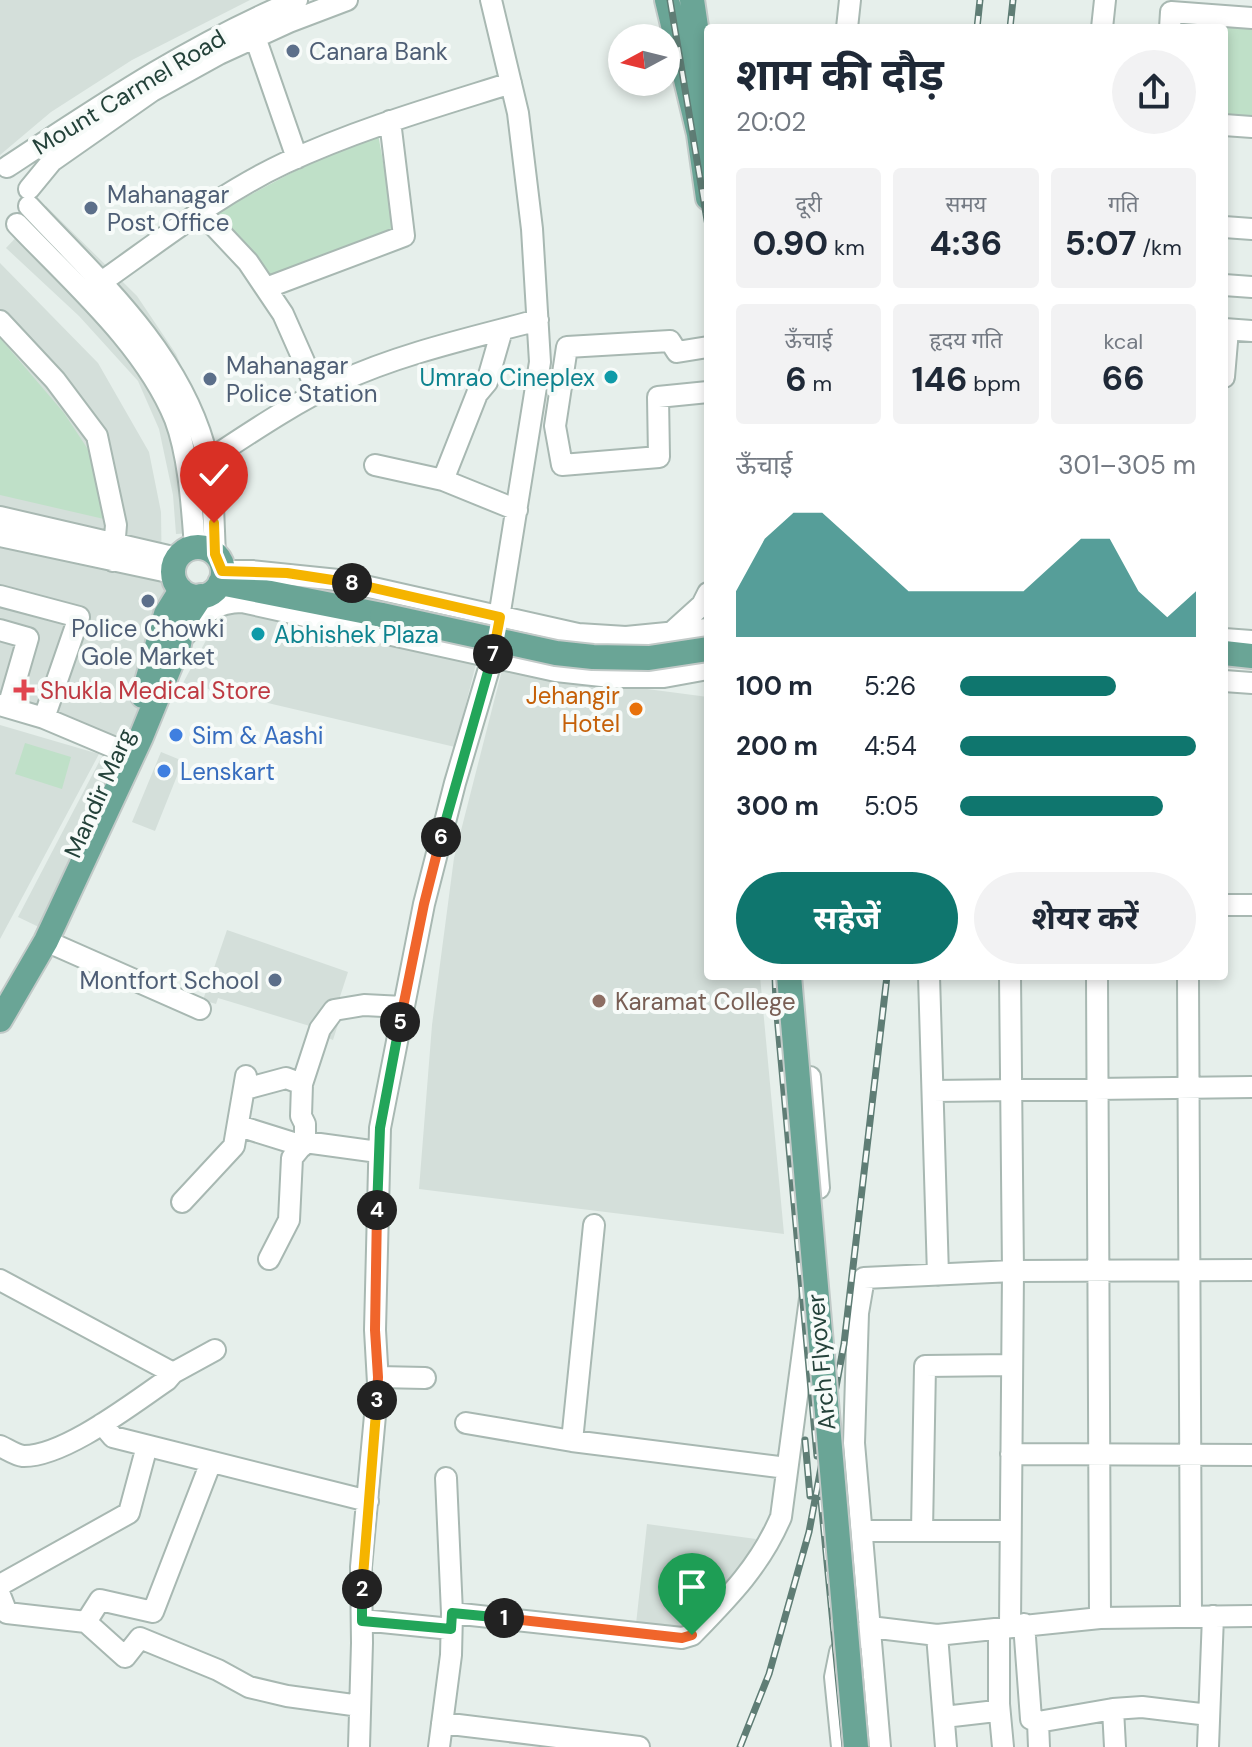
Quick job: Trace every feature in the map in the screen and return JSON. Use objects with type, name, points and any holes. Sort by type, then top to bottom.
[{"type":"main road","points":[[667,0],[699,134],[704,170]]},
{"type":"main road","points":[[692,0],[704,83]]},
{"type":"main road","points":[[0,1020],[46,941],[141,737],[179,644],[183,623],[203,573],[290,597],[473,633],[556,653],[649,658],[704,650]]},
{"type":"main road","name":"Mandir Marg","points":[[0,989],[40,919],[120,750],[144,692],[166,614],[203,573]]},
{"type":"main road","points":[[1228,653],[1252,656]]},
{"type":"main road","points":[[1228,670],[1252,673]]},
{"type":"main road","name":"Arch Flyover","points":[[789,980],[856,1747]]},
{"type":"street","points":[[203,573],[176,421],[150,371],[94,305],[9,227],[52,161],[127,108],[219,54],[255,37],[305,4],[347,0]]},
{"type":"street","points":[[359,1747],[361,1567],[378,1377],[375,1330],[380,1128],[424,904],[493,655],[540,362],[530,214],[518,113],[491,0]]},
{"type":"street","points":[[702,0],[706,24]]},
{"type":"street","points":[[847,24],[850,0]]},
{"type":"street","points":[[1102,24],[1105,0]]},
{"type":"street","name":"Mount Carmel Road","points":[[3,167],[158,69],[227,32],[305,4]]},
{"type":"street","points":[[1170,24],[1171,12],[1252,18]]},
{"type":"street","points":[[255,37],[297,158]]},
{"type":"street","points":[[100,283],[201,212],[297,158],[361,130],[511,83]]},
{"type":"street","points":[[266,288],[404,236],[390,121]]},
{"type":"street","points":[[1228,125],[1252,127]]},
{"type":"street","points":[[3,167],[21,175],[29,198],[164,358],[190,408],[204,446],[213,502],[203,573]]},
{"type":"street","points":[[201,212],[248,262],[283,314],[318,393]]},
{"type":"street","points":[[1228,227],[1252,229]]},
{"type":"street","points":[[1228,285],[1252,287]]},
{"type":"street","points":[[207,461],[285,410],[341,381],[431,349],[538,320]]},
{"type":"street","points":[[0,321],[55,380],[97,436],[116,525],[114,552]]},
{"type":"street","points":[[443,480],[477,394],[487,382],[502,330]]},
{"type":"street","points":[[1228,330],[1252,331]]},
{"type":"street","points":[[704,348],[677,352],[670,341],[567,347],[555,426],[562,465],[659,457],[658,397],[704,392]]},
{"type":"street","points":[[540,362],[565,363]]},
{"type":"street","points":[[375,465],[443,480],[517,510]]},
{"type":"street","points":[[0,517],[114,552],[203,573],[264,571],[338,580],[578,634],[626,637],[704,629]]},
{"type":"street","points":[[0,536],[114,552]]},
{"type":"street","points":[[0,596],[79,617],[44,718]]},
{"type":"street","points":[[671,633],[704,601]]},
{"type":"street","points":[[179,644],[203,614],[217,605],[242,602],[556,671],[611,677],[664,677],[704,670]]},
{"type":"street","points":[[0,630],[28,638],[4,706],[44,718],[120,750]]},
{"type":"street","points":[[1228,639],[1252,641]]},
{"type":"street","points":[[1228,681],[1252,683]]},
{"type":"street","points":[[1228,905],[1252,905]]},
{"type":"street","points":[[46,941],[200,1009]]},
{"type":"street","points":[[779,980],[808,1303]]},
{"type":"street","points":[[362,1621],[451,1621],[682,1638],[692,1635],[745,1581],[770,1543],[781,1517],[808,1303],[822,1250],[801,980]]},
{"type":"street","points":[[929,980],[938,1275]]},
{"type":"street","points":[[1003,1747],[999,1704],[1011,1627],[1013,1271],[1010,980]]},
{"type":"street","points":[[1097,980],[1100,1618]]},
{"type":"street","points":[[1188,980],[1191,1616]]},
{"type":"street","points":[[269,1259],[289,1220],[292,1158],[304,1144],[302,1084],[320,1029],[334,1010],[364,1005],[403,1007]]},
{"type":"street","points":[[182,1202],[234,1146],[246,1083],[286,1078],[302,1084]]},
{"type":"street","points":[[933,1091],[1252,1087]]},
{"type":"street","points":[[239,1126],[304,1144],[378,1152]]},
{"type":"street","points":[[572,1441],[594,1225]]},
{"type":"street","points":[[880,1747],[854,1443],[858,1313],[864,1278],[1013,1271],[1252,1270]]},
{"type":"street","points":[[0,1280],[173,1373]]},
{"type":"street","points":[[0,1446],[20,1456],[47,1453],[102,1424],[173,1373],[215,1350]]},
{"type":"street","points":[[922,1531],[925,1366],[1012,1365]]},
{"type":"street","points":[[378,1377],[425,1378]]},
{"type":"street","points":[[466,1423],[572,1441],[787,1468]]},
{"type":"street","points":[[102,1424],[113,1437],[368,1501]]},
{"type":"street","points":[[0,1585],[129,1513],[147,1446]]},
{"type":"street","points":[[1011,1454],[1252,1455]]},
{"type":"street","points":[[86,1622],[100,1600],[153,1612],[211,1462]]},
{"type":"street","points":[[439,1747],[451,1621],[446,1478]]},
{"type":"street","points":[[862,1531],[1010,1531]]},
{"type":"street","points":[[0,1595],[7,1613],[86,1622],[125,1657],[140,1638],[218,1670],[249,1687],[287,1696],[360,1706]]},
{"type":"street","points":[[1208,1747],[1213,1616]]},
{"type":"street","points":[[842,1747],[835,1677],[840,1652],[870,1627],[937,1635],[1100,1618],[1252,1616]]},
{"type":"street","points":[[1011,1627],[1031,1719],[1038,1722],[1142,1707],[1209,1715]]},
{"type":"street","points":[[937,1635],[946,1747]]},
{"type":"street","points":[[944,1717],[996,1711],[999,1704]]},
{"type":"street","points":[[1113,1709],[1115,1747]]},
{"type":"street","points":[[1038,1722],[1039,1747]]},
{"type":"street","points":[[442,1723],[540,1741],[639,1747]]},
{"type":"shaded area","points":[[0,0],[250,0],[132,60],[51,112],[0,155]]},
{"type":"shaded area","points":[[46,206],[137,296],[176,354],[210,429],[224,531],[176,534],[173,495],[159,429],[138,381],[79,316],[6,248]]},
{"type":"shaded area","points":[[0,263],[98,363],[149,452],[161,512],[162,584],[185,599],[43,929],[18,917],[110,741],[0,698]]},
{"type":"shaded area","points":[[224,607],[477,660],[455,747],[183,683]]},
{"type":"shaded area","name":"Karamat College","points":[[502,670],[704,696],[704,980],[760,980],[784,1234],[419,1189],[432,1025],[454,858]]},
{"type":"shaded area","points":[[0,725],[99,754],[0,939]]},
{"type":"shaded area","points":[[161,752],[183,761],[155,831],[132,822]]},
{"type":"shaded area","points":[[227,930],[348,972],[335,1012],[341,1015],[333,1040],[312,1031],[313,1027],[218,998],[216,1004],[203,1000]]},
{"type":"shaded area","points":[[647,1524],[756,1539],[726,1592],[687,1629],[636,1624]]},
{"type":"green space","points":[[1178,21],[1222,24],[1178,24]]},
{"type":"green space","points":[[1228,24],[1252,26],[1252,116],[1228,114]]},
{"type":"green space","points":[[378,134],[396,232],[269,278],[216,213],[325,155]]},
{"type":"green space","points":[[0,338],[64,413],[93,457],[104,519],[0,495]]},
{"type":"green space","points":[[25,743],[71,757],[62,789],[15,774]]},
{"type":"railway","points":[[670,0],[704,202]]},
{"type":"railway","points":[[977,24],[980,0]]},
{"type":"railway","points":[[1010,24],[1013,0]]},
{"type":"railway","points":[[775,980],[817,1456]]},
{"type":"railway","points":[[740,1747],[769,1674],[809,1532],[844,1344],[887,980]]},
{"type":"railway","points":[[805,1440],[810,1496]]},
{"type":"railway","points":[[821,1500],[845,1747]]},
{"type":"place","name":"Canara Bank","points":[[293,51]]},
{"type":"place","name":"Mahanagar Post Office","points":[[91,208]]},
{"type":"place","name":"Umrao Cineplex","points":[[611,377]]},
{"type":"place","name":"Mahanagar Police Station","points":[[210,379]]},
{"type":"place","name":"Police Chowki Gole Market","points":[[148,601]]},
{"type":"place","name":"Abhishek Plaza","points":[[258,634]]},
{"type":"place","name":"Shukla Medical Store","points":[[24,690]]},
{"type":"place","name":"Jehangir Hotel","points":[[636,709]]},
{"type":"place","name":"Sim & Aashi","points":[[176,735]]},
{"type":"place","name":"Lenskart","points":[[164,771]]},
{"type":"place","name":"Montfort School","points":[[275,980]]},
{"type":"place","name":"Karamat College","points":[[599,1001]]},
{"type":"route","points":[[214,523],[215,554],[222,571],[287,573],[338,580],[500,617],[493,655],[455,783],[424,904],[380,1128],[375,1330],[378,1383],[361,1567],[362,1621],[451,1629],[452,1613],[682,1638],[692,1635]]}]
